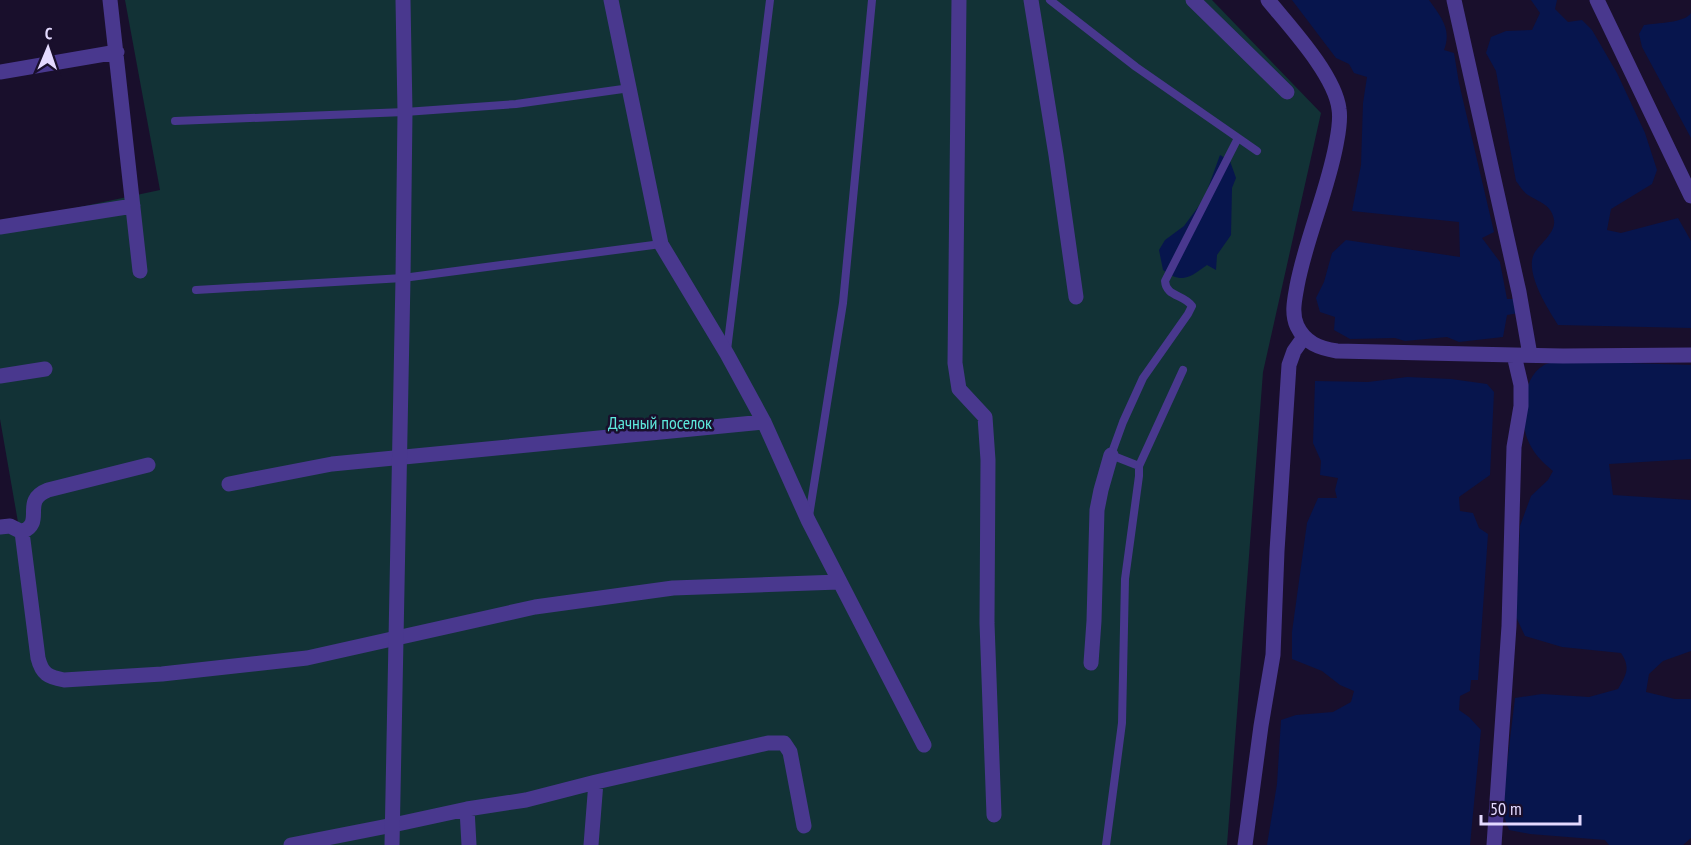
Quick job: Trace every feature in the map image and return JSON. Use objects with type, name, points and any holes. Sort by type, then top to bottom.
[{"type":"street","points":[[110,0],[140,271]]},
{"type":"street","points":[[392,845],[403,278],[405,112],[403,0]]},
{"type":"street","points":[[611,0],[661,244],[727,354],[764,422],[808,520],[924,745]]},
{"type":"street","points":[[959,0],[956,371],[959,389],[985,417],[988,470],[987,623],[994,815]]},
{"type":"street","points":[[1031,0],[1076,297]]},
{"type":"street","points":[[1193,0],[1287,92]]},
{"type":"street","points":[[1268,0],[1325,73],[1336,93],[1340,111],[1332,166],[1302,261],[1293,307],[1296,325],[1318,348],[1337,351],[1514,355],[1691,355]]},
{"type":"street","points":[[1454,0],[1520,292],[1530,355]]},
{"type":"street","points":[[1597,0],[1691,196]]},
{"type":"street","points":[[0,72],[117,52]]},
{"type":"street","points":[[0,227],[133,206]]},
{"type":"street","points":[[1245,845],[1273,655],[1289,365],[1294,351],[1305,337]]},
{"type":"street","points":[[1494,845],[1509,626],[1514,447],[1521,406],[1521,385],[1514,355]]},
{"type":"street","points":[[0,376],[45,369]]},
{"type":"street","points":[[229,484],[332,464],[764,422]]},
{"type":"street","points":[[1091,663],[1098,510],[1111,455]]},
{"type":"street","points":[[0,527],[10,526],[22,531],[29,528],[32,523],[34,503],[40,493],[148,465]]},
{"type":"street","points":[[22,531],[38,658],[42,671],[50,678],[64,680],[162,674],[307,658],[535,607],[673,588],[839,582]]},
{"type":"street","points":[[291,845],[466,809],[526,800],[768,743],[784,743],[790,752],[804,826]]},
{"type":"street","points":[[591,845],[596,782]]},
{"type":"street","points":[[466,809],[469,845]]},
{"type":"lane","points":[[727,354],[770,0]]},
{"type":"lane","points":[[808,520],[843,303],[872,0]]},
{"type":"lane","points":[[1050,0],[1136,67],[1257,151]]},
{"type":"lane","points":[[175,121],[405,112],[516,104],[630,88]]},
{"type":"lane","points":[[1139,466],[1111,455],[1143,378],[1192,306],[1188,300],[1168,292],[1165,281],[1238,138]]},
{"type":"lane","points":[[196,290],[403,278],[661,244]]},
{"type":"lane","points":[[1106,845],[1122,723],[1125,579],[1139,466],[1183,370]]},
{"type":"green space","name":"Дачный поселок","points":[[125,0],[1212,0],[1321,113],[1263,372],[1227,845],[0,845],[0,532],[19,528],[0,419],[0,224],[160,190]]},
{"type":"shaded area","points":[[1292,0],[1429,0],[1441,18],[1447,36],[1444,50],[1454,53],[1494,232],[1482,238],[1500,262],[1507,299],[1519,299],[1519,313],[1507,315],[1503,337],[1459,342],[1447,337],[1405,341],[1395,338],[1350,339],[1334,330],[1335,317],[1320,312],[1316,298],[1324,282],[1332,253],[1346,240],[1460,257],[1459,222],[1352,211],[1361,165],[1363,103],[1367,77],[1354,73],[1349,64],[1336,58]]},
{"type":"shaded area","points":[[1531,0],[1557,0],[1555,9],[1568,22],[1582,20],[1592,30],[1617,73],[1645,133],[1657,170],[1652,184],[1611,209],[1607,230],[1621,233],[1678,218],[1691,241],[1691,328],[1558,325],[1538,290],[1532,260],[1535,252],[1553,229],[1553,215],[1548,207],[1526,194],[1516,181],[1496,71],[1486,53],[1491,37],[1506,31],[1532,30],[1540,13]]},
{"type":"shaded area","points":[[1691,13],[1691,138],[1642,47],[1639,34],[1644,25],[1677,21]]},
{"type":"shaded area","points":[[1220,155],[1230,161],[1236,178],[1232,188],[1231,235],[1217,255],[1216,270],[1207,265],[1185,278],[1175,277],[1163,270],[1159,250],[1165,240],[1184,226],[1204,199]]},
{"type":"shaded area","points":[[1567,361],[1691,365],[1691,459],[1609,464],[1613,495],[1691,500],[1691,651],[1663,661],[1649,674],[1646,692],[1675,699],[1691,699],[1691,838],[1683,845],[1609,845],[1605,840],[1530,834],[1509,830],[1503,814],[1515,698],[1542,694],[1589,697],[1618,689],[1627,667],[1621,653],[1562,647],[1525,636],[1516,617],[1520,526],[1531,496],[1548,480],[1553,471],[1538,456],[1527,438],[1524,420],[1525,398],[1531,379],[1537,371],[1546,364]]},
{"type":"shaded area","points":[[1407,377],[1451,379],[1487,384],[1494,392],[1490,475],[1459,497],[1460,511],[1473,513],[1479,528],[1488,534],[1478,680],[1471,680],[1470,691],[1460,696],[1459,710],[1481,730],[1470,845],[1267,845],[1277,784],[1281,720],[1296,715],[1333,712],[1351,702],[1354,691],[1340,685],[1322,671],[1292,659],[1292,632],[1307,523],[1318,498],[1337,498],[1335,490],[1338,478],[1320,475],[1321,461],[1313,443],[1315,381],[1368,382]]}]
